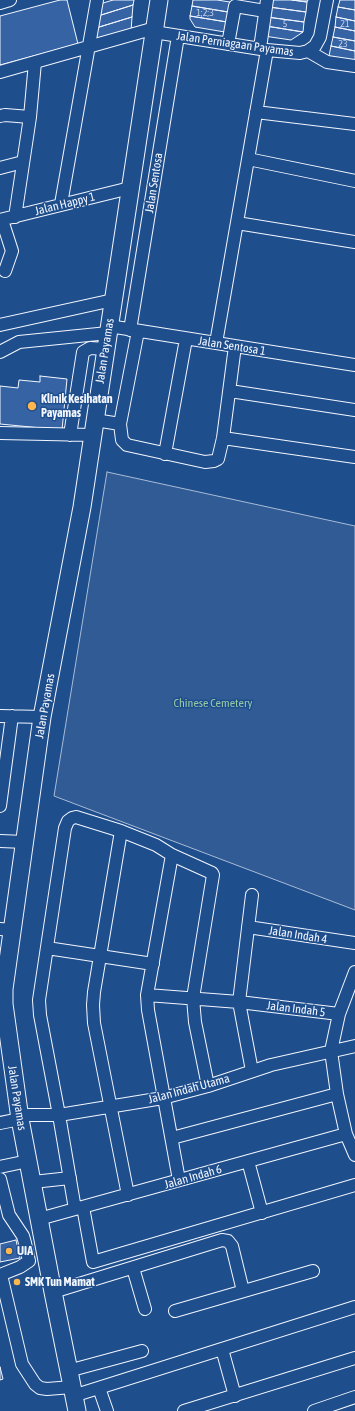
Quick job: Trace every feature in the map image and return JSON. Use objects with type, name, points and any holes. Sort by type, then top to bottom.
[{"type":"highway","name":"Jalan Payamas","points":[[73,1391],[20,1117],[5,1052],[4,989],[6,930],[25,842],[42,717],[82,507],[159,0]]},
{"type":"street","points":[[0,3],[10,0]]},
{"type":"street","points":[[61,204],[97,0]]},
{"type":"street","name":"Jalan Perniagaan Payamas","points":[[155,30],[178,36],[228,44],[300,53],[308,51],[315,46],[320,37],[327,0]]},
{"type":"street","points":[[216,343],[256,112],[264,49],[266,5],[235,6],[228,44]]},
{"type":"street","points":[[0,72],[155,30]]},
{"type":"street","name":"Jalan Sentosa","points":[[120,424],[178,36]]},
{"type":"street","points":[[308,51],[327,62],[355,66]]},
{"type":"street","points":[[15,217],[30,117],[35,62]]},
{"type":"street","points":[[256,112],[355,124]]},
{"type":"street","points":[[0,116],[30,117]]},
{"type":"street","points":[[248,159],[355,180]]},
{"type":"street","points":[[0,168],[23,162]]},
{"type":"street","name":"Jalan Happy 1","points":[[1,220],[130,188]]},
{"type":"street","points":[[1,220],[12,251],[5,271]]},
{"type":"street","points":[[237,223],[355,242]]},
{"type":"street","points":[[0,325],[113,300]]},
{"type":"street","name":"Jalan Sentosa 1","points":[[108,336],[134,330],[355,365]]},
{"type":"street","points":[[0,352],[17,342],[108,336]]},
{"type":"street","points":[[70,435],[82,355],[85,350],[108,336]]},
{"type":"street","points":[[165,454],[186,339]]},
{"type":"street","points":[[0,433],[70,435],[94,428],[120,424],[122,440],[127,445],[205,462],[214,461],[218,459],[223,438],[235,346]]},
{"type":"street","points":[[230,390],[355,410]]},
{"type":"street","points":[[223,438],[355,457]]},
{"type":"street","points":[[0,716],[42,717]]},
{"type":"street","points":[[0,806],[12,716]]},
{"type":"street","points":[[94,1280],[93,1262],[70,1178],[40,1015],[39,1000],[66,824],[72,818],[76,817],[121,831],[156,845],[172,855],[210,871],[213,876],[193,998],[195,1022],[208,1086]]},
{"type":"street","points":[[121,831],[94,992],[94,1022],[128,1194]]},
{"type":"street","points":[[0,841],[25,842]]},
{"type":"street","points":[[172,855],[147,995],[149,1020],[179,1180]]},
{"type":"street","points":[[252,895],[239,1002],[252,1071]]},
{"type":"street","name":"Jalan Indah 4","points":[[248,927],[352,943]]},
{"type":"street","points":[[47,948],[153,964]]},
{"type":"street","points":[[339,1014],[355,972]]},
{"type":"street","name":"Jalan Indah 5","points":[[147,995],[239,1002],[339,1014],[331,1051]]},
{"type":"street","name":"Jalan Indah Utama","points":[[0,1123],[20,1117],[59,1115],[111,1108],[163,1098],[208,1086],[283,1062],[355,1046]]},
{"type":"street","points":[[331,1051],[337,1094],[346,1134],[355,1155]]},
{"type":"street","points":[[172,1138],[337,1094]]},
{"type":"street","name":"Jalan Indah 6","points":[[39,1219],[346,1134]]},
{"type":"street","points":[[0,1167],[28,1161]]},
{"type":"street","points":[[248,1161],[262,1213]]},
{"type":"street","points":[[33,1182],[70,1178]]},
{"type":"street","points":[[0,1179],[9,1215],[23,1236],[29,1261],[20,1268],[0,1275],[22,1364],[35,1384],[40,1388],[73,1391],[99,1388],[355,1307]]},
{"type":"street","points":[[93,1262],[355,1185]]},
{"type":"street","points":[[53,1292],[222,1240],[228,1241],[232,1246],[243,1291]]},
{"type":"street","points":[[133,1268],[145,1309]]},
{"type":"street","points":[[175,1311],[313,1271]]},
{"type":"street","points":[[222,1349],[235,1396]]},
{"type":"street","points":[[73,1391],[142,1351]]},
{"type":"street","points":[[184,1411],[355,1358]]},
{"type":"street","points":[[99,1388],[107,1411]]},
{"type":"street","points":[[314,1411],[355,1397]]},
{"type":"shaded area","name":"Chinese Cemetery","points":[[107,472],[355,526],[355,910],[54,796]]},
{"type":"building","points":[[60,0],[67,0],[78,44],[0,65],[0,16]]},
{"type":"building","points":[[113,0],[134,0],[133,5],[98,16],[100,4]]},
{"type":"building","points":[[193,0],[217,0],[230,2],[228,12],[192,6]]},
{"type":"building","points":[[270,0],[307,2],[306,12],[269,7]]},
{"type":"building","points":[[292,0],[308,0],[307,2]]},
{"type":"building","points":[[340,0],[355,0],[355,10],[338,7]]},
{"type":"building","points":[[133,5],[132,17],[96,28],[98,16]]},
{"type":"building","points":[[192,6],[228,12],[227,22],[190,16]]},
{"type":"building","points":[[269,7],[306,12],[304,22],[267,17]]},
{"type":"building","points":[[338,7],[355,10],[355,21],[336,17]]},
{"type":"building","points":[[190,16],[227,22],[225,32],[195,27],[190,19]]},
{"type":"building","points":[[132,17],[131,32],[96,40],[96,28]]},
{"type":"building","points":[[267,17],[304,22],[303,32],[266,26]]},
{"type":"building","points":[[336,17],[355,21],[355,31],[335,27]]},
{"type":"building","points":[[266,26],[303,32],[291,40],[264,36]]},
{"type":"building","points":[[335,27],[355,31],[355,41],[333,37]]},
{"type":"building","points":[[333,37],[355,41],[355,51],[331,46]]},
{"type":"building","points":[[331,46],[355,51],[355,61],[329,56]]},
{"type":"building","name":"Klinik Kesihatan Payamas","points":[[40,376],[67,379],[62,430],[0,424],[0,386],[18,388],[19,380],[40,382]]},
{"type":"building","name":"UIA","points":[[16,1240],[20,1258],[0,1262],[0,1244]]},
{"type":"building","points":[[0,1367],[3,1379],[0,1380]]},
{"type":"place","name":"Klinik Kesihatan Payamas","points":[[32,406]]},
{"type":"place","name":"UIA","points":[[9,1251]]},
{"type":"place","name":"SMK Tun Mamat","points":[[17,1282]]}]
